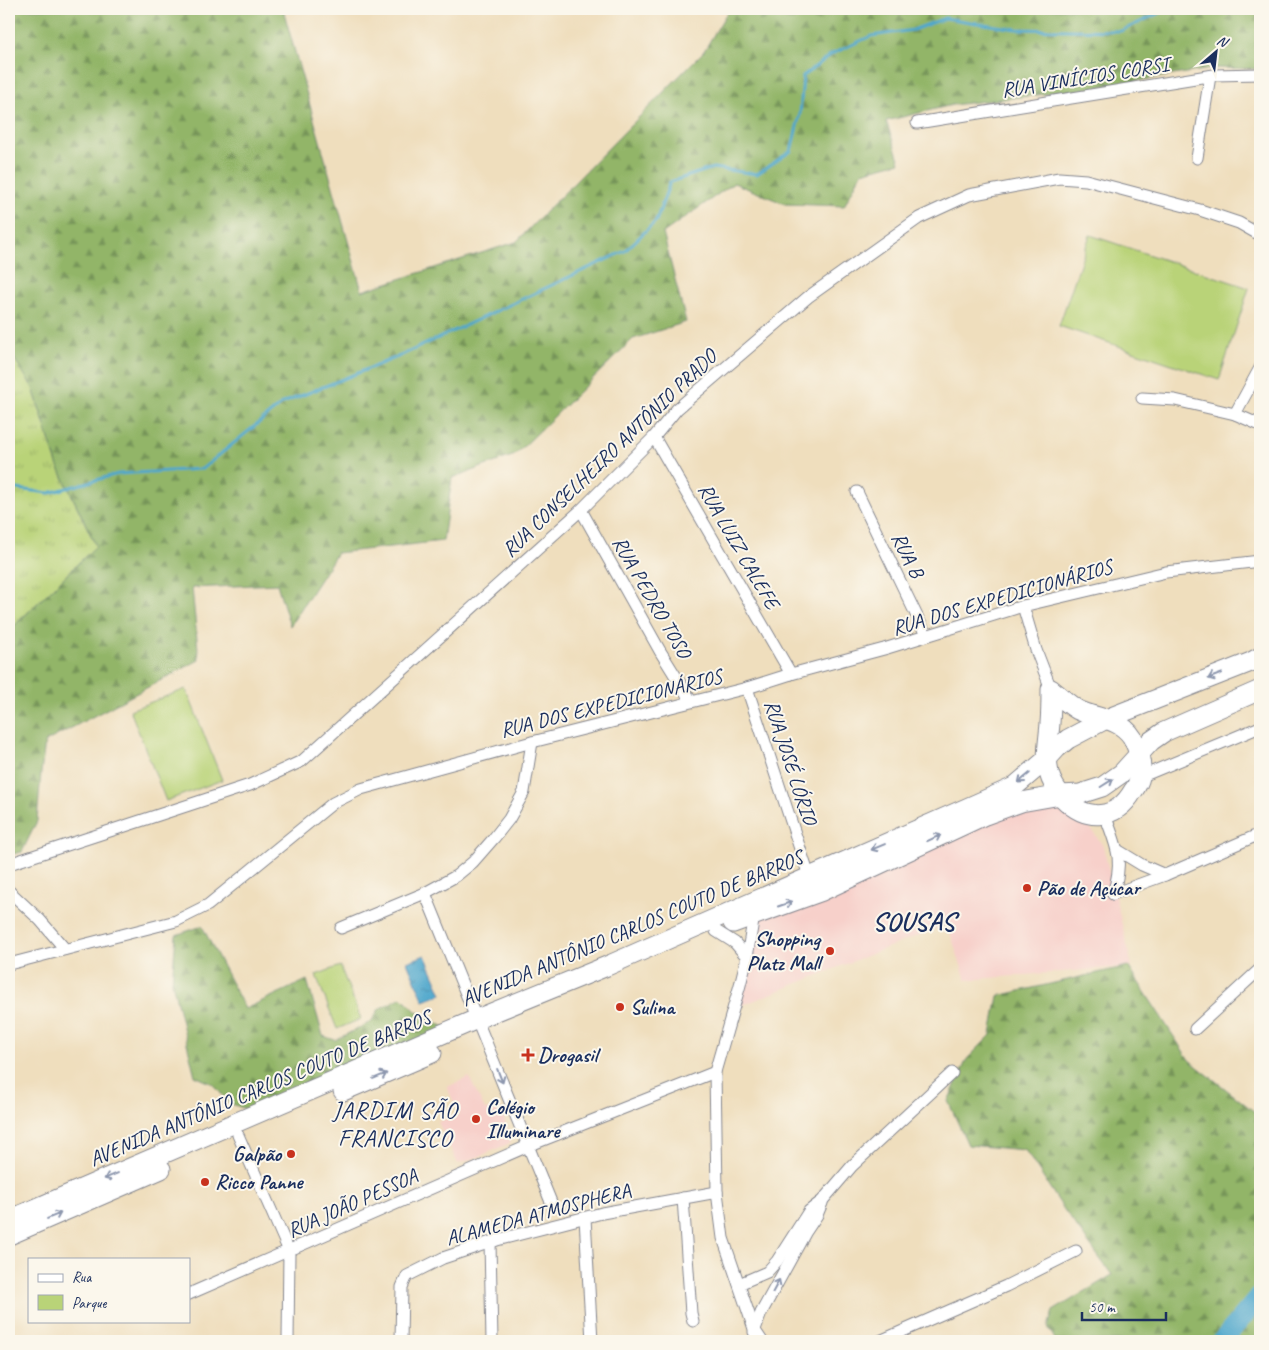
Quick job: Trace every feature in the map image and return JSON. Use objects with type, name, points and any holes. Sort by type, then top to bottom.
[{"type":"main road","name":"AVENIDA ANTÔNIO CARLOS COUTO DE BARROS","points":[[9,1235],[388,1072],[480,1025],[607,966],[1014,787],[1068,739],[1106,719],[1260,657]]},
{"type":"main road","points":[[1051,689],[1078,710],[1122,726],[1132,736],[1139,755],[1140,777],[1129,798],[1121,807],[1104,815],[1090,814],[1074,808],[1061,795],[1049,774],[1047,759],[1051,689]]},
{"type":"main road","name":"AVENIDA ANTÔNIO CARLOS COUTO DE BARROS","points":[[9,1220],[480,1025],[754,915],[822,891],[985,814],[1021,802],[1061,795],[1080,794],[1102,787],[1122,773],[1151,742],[1164,732],[1260,690]]},
{"type":"street","name":"RUA VINÍCIOS CORSI","points":[[917,123],[1210,76],[1260,74]]},
{"type":"street","points":[[1197,158],[1210,76]]},
{"type":"street","name":"RUA CONSELHEIRO ANTÔNIO PRADO","points":[[9,864],[250,785],[302,761],[581,510],[654,437],[677,409],[808,297],[918,218],[969,195],[1058,178],[1086,180],[1200,210],[1239,223],[1260,235]]},
{"type":"street","points":[[1235,414],[1260,368]]},
{"type":"street","points":[[1142,398],[1175,400],[1235,414],[1260,425]]},
{"type":"street","name":"RUA LUIZ CALEFE","points":[[654,437],[791,674]]},
{"type":"street","name":"RUA B","points":[[857,492],[926,635]]},
{"type":"street","name":"RUA PEDRO TOSO","points":[[581,510],[660,651],[691,701]]},
{"type":"street","name":"RUA DOS EXPEDICIONÁRIOS","points":[[9,964],[176,922],[208,905],[333,803],[361,789],[532,742],[747,688],[884,649],[1023,606],[1166,572],[1260,561]]},
{"type":"street","points":[[1023,606],[1036,650],[1051,689]]},
{"type":"street","name":"RUA JOSÉ LÓRIO","points":[[747,688],[809,876]]},
{"type":"street","points":[[1140,777],[1260,727]]},
{"type":"street","points":[[341,928],[426,894],[456,876],[473,862],[509,819],[524,792],[532,742]]},
{"type":"street","points":[[1104,815],[1118,851],[1119,876],[1113,894],[1165,875],[1260,834]]},
{"type":"street","points":[[1118,851],[1142,865],[1165,875]]},
{"type":"street","points":[[9,891],[40,920],[65,949]]},
{"type":"street","points":[[426,894],[551,1202]]},
{"type":"street","points":[[754,915],[747,957],[715,1072],[717,1192],[723,1238],[740,1284],[754,1335],[762,1341]]},
{"type":"street","points":[[716,931],[735,943],[747,957]]},
{"type":"street","points":[[1196,1029],[1260,969]]},
{"type":"street","name":"RUA JOÃO PESSOA","points":[[190,1294],[528,1146],[715,1072]]},
{"type":"street","points":[[740,1284],[767,1272],[776,1262],[809,1211],[822,1201],[852,1166],[952,1073]]},
{"type":"street","points":[[238,1135],[289,1251],[288,1341]]},
{"type":"street","name":"ALAMEDA ATMOSPHERA","points":[[401,1341],[402,1287],[407,1276],[443,1258],[490,1242],[585,1218],[717,1192]]},
{"type":"street","points":[[683,1198],[693,1321]]},
{"type":"street","points":[[754,1335],[792,1257],[817,1215],[822,1201]]},
{"type":"street","points":[[585,1218],[592,1341]]},
{"type":"street","points":[[490,1242],[492,1341]]},
{"type":"street","points":[[880,1341],[1006,1286],[1076,1251]]},
{"type":"street","points":[[905,1341],[932,1319]]},
{"type":"shaded area","points":[[1047,803],[1087,823],[1103,846],[1132,966],[966,980],[947,924],[738,1007],[758,917],[965,828]]},
{"type":"shaded area","name":"Colégio Illuminare","points":[[469,1077],[485,1110],[499,1106],[511,1137],[510,1143],[458,1164],[438,1122],[459,1114],[447,1087]]},
{"type":"green space","points":[[9,9],[283,9],[362,291],[516,242],[704,51],[729,9],[1260,9],[1260,69],[1217,68],[1079,90],[952,105],[886,121],[900,162],[862,172],[844,206],[785,204],[734,183],[663,233],[686,322],[633,339],[515,455],[452,478],[443,541],[337,553],[290,626],[277,584],[192,588],[199,660],[45,742],[37,821],[22,852],[9,855],[9,631],[96,546],[57,464],[33,388],[9,350]]},
{"type":"green space","points":[[1090,235],[1249,288],[1219,380],[1059,326]]},
{"type":"green space","points":[[9,350],[33,388],[57,464],[96,546],[9,631]]},
{"type":"green space","points":[[186,689],[222,780],[166,801],[130,710]]},
{"type":"green space","points":[[202,926],[245,1009],[307,980],[323,1036],[335,1040],[371,1022],[379,1009],[402,997],[416,1011],[446,1028],[248,1110],[229,1103],[213,1084],[195,1076],[172,982],[176,935]]},
{"type":"green space","points":[[340,966],[361,1019],[337,1029],[316,975]]},
{"type":"green space","points":[[1128,966],[1189,1060],[1260,1116],[1260,1341],[1056,1341],[1048,1327],[1053,1311],[1112,1275],[1065,1211],[1025,1150],[968,1145],[948,1101],[967,1059],[991,1035],[998,996]]},
{"type":"water","points":[[425,955],[442,994],[424,1001],[407,962]]},
{"type":"waterway","points":[[9,488],[49,493],[118,474],[202,469],[283,403],[400,356],[625,251],[656,221],[670,182],[713,168],[757,174],[791,151],[800,114],[803,76],[832,54],[871,36],[913,30],[945,18],[1016,29],[1121,31],[1168,9]]},
{"type":"waterway","points":[[1222,1341],[1260,1296]]},
{"type":"place","name":"Pão de Açúcar","points":[[1027,888]]},
{"type":"place","name":"Shopping Platz Mall","points":[[830,951]]},
{"type":"place","name":"Sulina","points":[[620,1007]]},
{"type":"place","name":"Drogasil","points":[[528,1055]]},
{"type":"place","name":"Colégio Illuminare","points":[[476,1119]]},
{"type":"place","name":"Galpão","points":[[291,1154]]},
{"type":"place","name":"Ricco Panne","points":[[205,1182]]},
{"type":"district","name":"SOUSAS","points":[[914,921]]},
{"type":"district","name":"JARDIM SÃO FRANCISCO","points":[[395,1124]]}]
